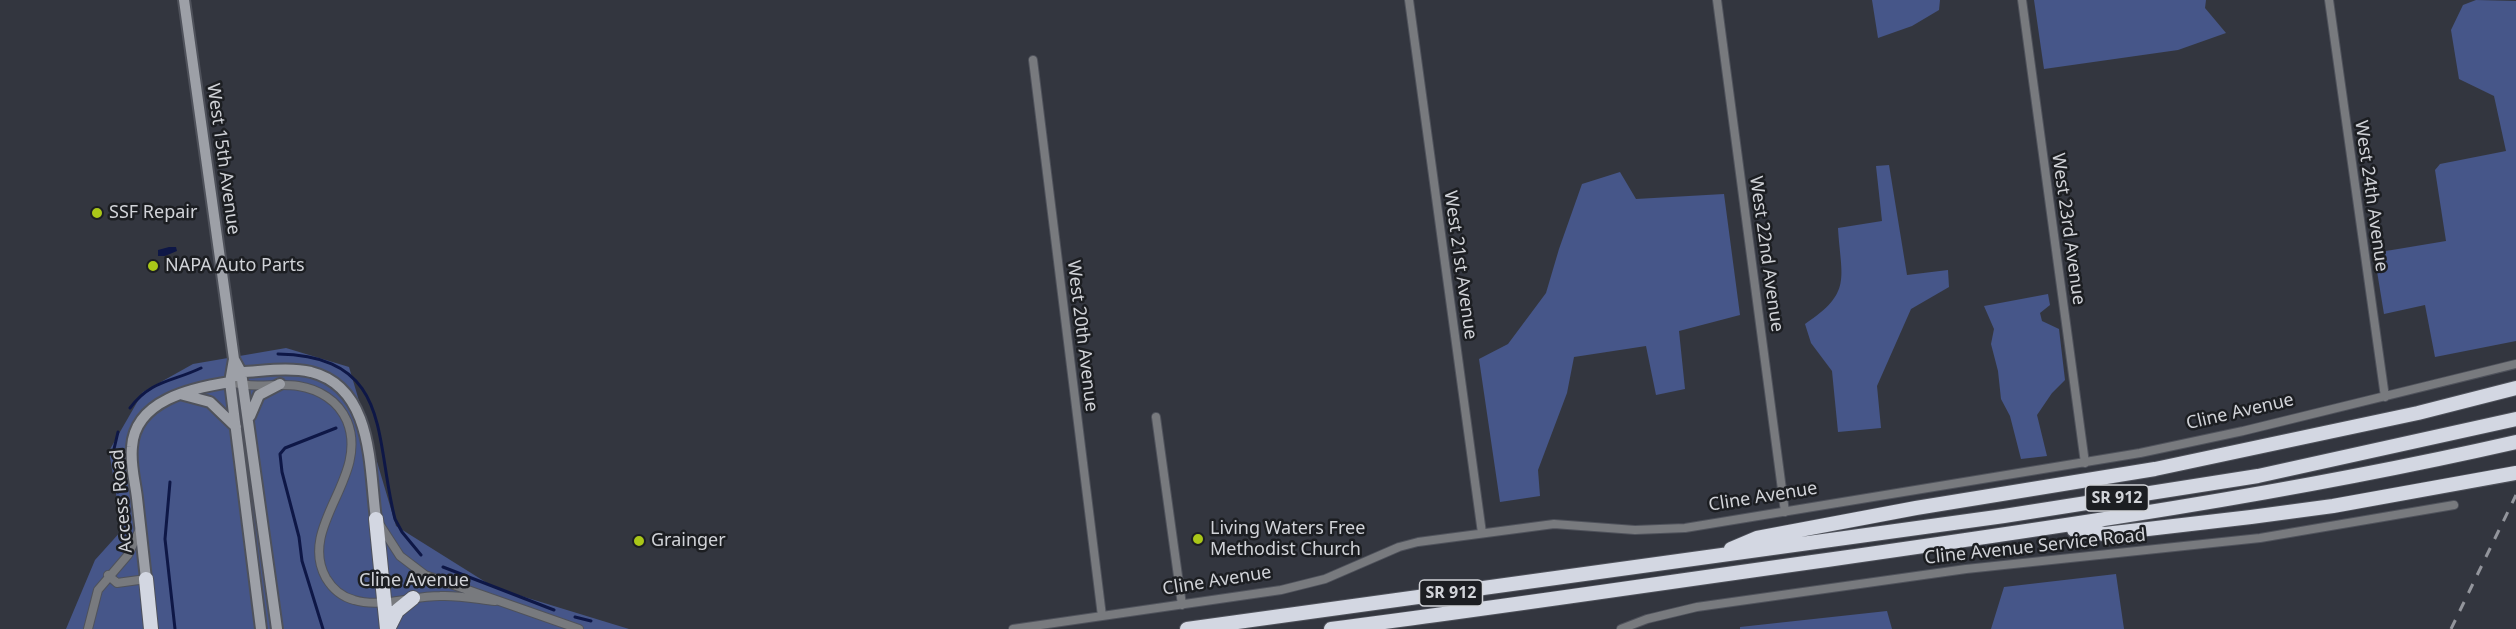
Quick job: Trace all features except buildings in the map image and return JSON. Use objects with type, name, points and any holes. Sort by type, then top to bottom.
[{"type":"highway","points":[[1714,556],[1757,538],[1916,508],[2156,469],[2418,413],[2516,388]]},
{"type":"highway","name":"SR 912","points":[[1187,629],[2004,516],[2258,476],[2515,419]]},
{"type":"highway","name":"SR 912","points":[[1331,629],[2057,528],[2387,471],[2516,442]]},
{"type":"highway","points":[[2057,528],[2105,534],[2229,520],[2333,506],[2516,473]]},
{"type":"highway","points":[[376,519],[388,629]]},
{"type":"highway","points":[[146,579],[151,629]]},
{"type":"highway","points":[[388,629],[397,611],[413,598]]},
{"type":"main road","name":"West 15th Avenue","points":[[184,0],[234,359],[230,382],[261,629]]},
{"type":"main road","name":"West 15th Avenue","points":[[234,359],[242,372],[277,629]]},
{"type":"main road","points":[[230,382],[242,372]]},
{"type":"main road","name":"Cline Avenue","points":[[242,372],[309,372],[330,382],[352,400],[364,427],[376,519]]},
{"type":"main road","name":"Access Road","points":[[146,579],[132,461],[134,435],[151,411],[180,394],[202,386],[230,382]]},
{"type":"main road","points":[[249,419],[259,395],[280,384]]},
{"type":"main road","points":[[180,394],[210,402],[236,427]]},
{"type":"street","name":"West 21st Avenue","points":[[1409,0],[1482,534]]},
{"type":"street","name":"West 22nd Avenue","points":[[1717,0],[1785,512]]},
{"type":"street","name":"West 23rd Avenue","points":[[2022,0],[2085,463]]},
{"type":"street","name":"West 24th Avenue","points":[[2329,0],[2385,397]]},
{"type":"street","name":"West 20th Avenue","points":[[1033,60],[1102,616]]},
{"type":"street","name":"Cline Avenue","points":[[1013,629],[1297,586],[1339,573],[1404,545],[1554,524],[1635,530],[1674,529],[2085,463],[2212,438],[2516,364]]},
{"type":"street","name":"Cline Avenue","points":[[230,382],[243,386],[280,384],[311,388],[328,398],[344,414],[351,432],[353,449],[350,465],[323,530],[319,546],[320,561],[329,584],[339,593],[355,601],[384,602],[441,596],[495,601]]},
{"type":"street","points":[[1156,417],[1182,605]]},
{"type":"street","name":"Cline Avenue Service Road","points":[[1621,629],[1668,613],[1966,568],[2260,538],[2454,506]]},
{"type":"street","name":"Cline Avenue","points":[[376,519],[400,556],[425,575],[579,629]]},
{"type":"street","points":[[108,575],[128,555],[141,528]]},
{"type":"street","name":"Access Road","points":[[88,629],[98,590],[108,575],[117,583],[146,579]]},
{"type":"shaded area","points":[[1872,0],[1940,0],[1939,10],[1912,26],[1878,38]]},
{"type":"shaded area","points":[[2034,0],[2206,0],[2205,8],[2226,33],[2178,50],[2044,69]]},
{"type":"shaded area","points":[[2476,0],[2516,1],[2516,341],[2435,357],[2425,305],[2384,314],[2374,253],[2446,241],[2435,170],[2440,164],[2506,151],[2494,96],[2459,79],[2451,30],[2463,5]]},
{"type":"shaded area","points":[[1889,165],[1907,275],[1948,270],[1949,287],[1911,309],[1877,386],[1881,428],[1838,432],[1832,371],[1811,343],[1805,324],[1831,303],[1841,283],[1838,228],[1882,221],[1876,166]]},
{"type":"shaded area","points":[[1620,172],[1636,199],[1724,194],[1740,315],[1679,331],[1685,389],[1656,395],[1646,346],[1574,357],[1567,393],[1538,470],[1540,496],[1500,502],[1479,359],[1508,344],[1546,293],[1582,184]]},
{"type":"shaded area","points":[[176,247],[177,251],[158,256],[158,250]]},
{"type":"shaded area","points":[[2048,294],[2050,305],[2040,313],[2042,321],[2059,329],[2065,380],[2052,393],[2037,415],[2047,456],[2021,459],[2010,416],[2001,399],[1998,371],[1991,344],[1994,329],[1984,306]]},
{"type":"shaded area","points":[[286,348],[349,367],[396,526],[495,588],[629,629],[66,629],[95,560],[122,530],[109,451],[143,392],[193,364]]},
{"type":"shaded area","points":[[2116,574],[2124,629],[1991,629],[2004,587]]},
{"type":"shaded area","points":[[1887,611],[1892,629],[1740,629],[1740,627]]},
{"type":"waterway","points":[[278,354],[315,358],[342,369],[360,386],[372,407],[379,432],[395,519],[402,532],[421,555]]},
{"type":"waterway","points":[[130,408],[154,387],[201,368]]},
{"type":"waterway","points":[[323,629],[302,561],[299,537],[282,472],[280,454],[285,448],[336,428]]},
{"type":"waterway","points":[[118,432],[114,449],[118,492]]},
{"type":"waterway","points":[[170,482],[165,539],[175,629]]},
{"type":"waterway","points":[[443,567],[554,610]]},
{"type":"waterway","points":[[575,617],[591,621]]},
{"type":"railway","points":[[2451,629],[2516,495]]},
{"type":"place","name":"SSF Repair","points":[[97,213]]},
{"type":"place","name":"NAPA Auto Parts","points":[[153,266]]},
{"type":"place","name":"Living Waters Free Methodist Church","points":[[1198,539]]},
{"type":"place","name":"Grainger","points":[[639,541]]}]
